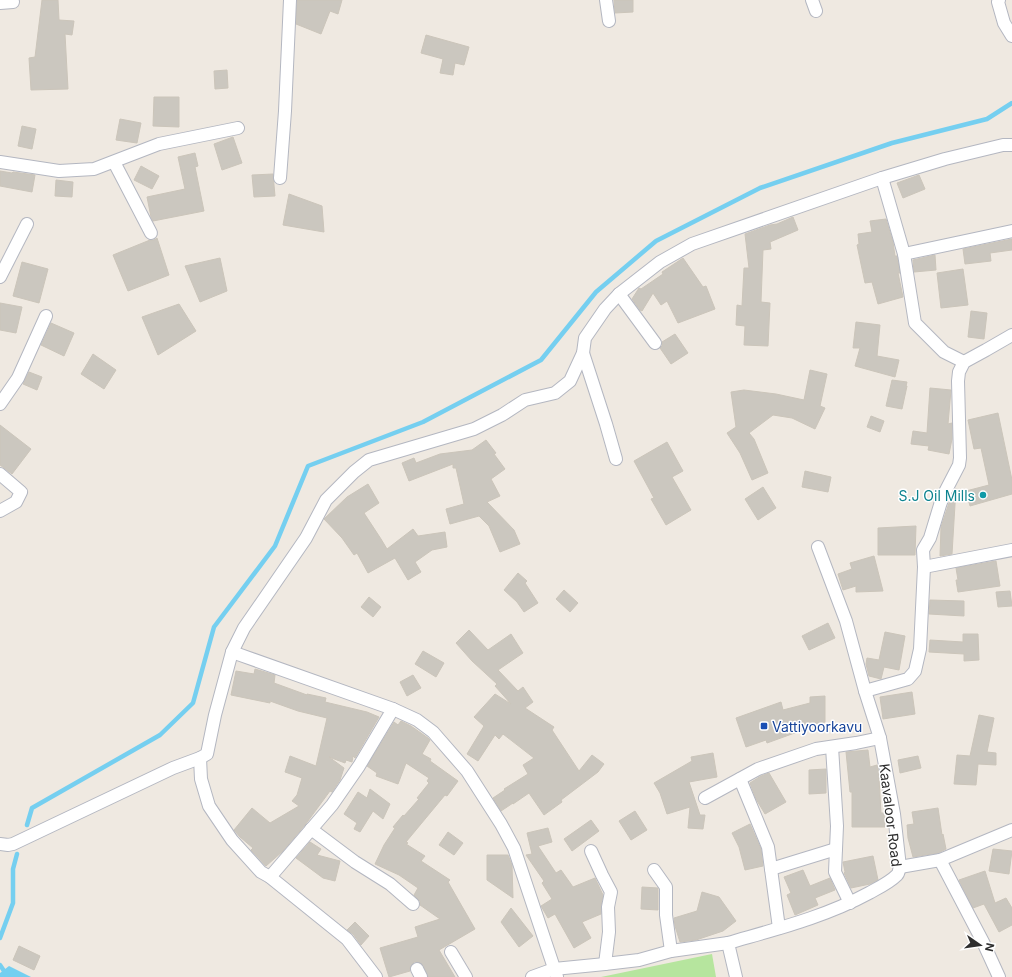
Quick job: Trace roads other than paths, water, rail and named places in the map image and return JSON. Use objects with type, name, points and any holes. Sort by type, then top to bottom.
[{"type":"street","points":[[280,178],[285,111],[290,0]]},
{"type":"street","points":[[606,0],[609,21]]},
{"type":"street","points":[[999,0],[998,2],[1004,23],[1012,36]]},
{"type":"street","points":[[0,3],[12,2]]},
{"type":"street","points":[[0,162],[58,171],[94,169],[159,144],[238,128]]},
{"type":"street","points":[[0,844],[12,844],[173,768],[207,754],[215,715],[232,652],[244,628],[306,538],[326,500],[354,472],[369,460],[474,429],[502,415],[525,400],[555,393],[570,381],[583,353],[584,338],[605,309],[619,294],[660,262],[692,244],[882,178],[945,159],[1003,145],[1012,145]]},
{"type":"street","points":[[114,162],[151,233]]},
{"type":"street","points":[[882,178],[904,254],[915,323],[944,352],[964,362]]},
{"type":"street","points":[[0,278],[27,224]]},
{"type":"street","points":[[904,254],[1012,231]]},
{"type":"street","points":[[619,294],[655,343]]},
{"type":"street","points":[[0,404],[18,378],[46,316]]},
{"type":"street","points":[[864,691],[908,679],[915,671],[920,649],[924,567],[923,550],[930,538],[940,505],[959,465],[959,372],[964,362],[1012,335]]},
{"type":"street","points":[[583,353],[616,459]]},
{"type":"street","points":[[0,474],[21,492],[16,502],[0,512]]},
{"type":"street","name":"Kaavaloor Road","points":[[532,977],[605,964],[639,960],[671,951],[728,943],[813,918],[850,903],[878,888],[898,874],[900,866],[894,814],[880,738],[864,691],[846,621],[818,547]]},
{"type":"street","points":[[924,567],[1012,550]]},
{"type":"street","points":[[232,652],[393,709],[417,720],[433,732],[467,771],[501,824],[514,848],[556,973]]},
{"type":"street","points":[[270,877],[332,805],[359,766],[393,709]]},
{"type":"street","points":[[705,798],[758,769],[816,749],[880,738]]},
{"type":"street","points":[[832,746],[837,826],[836,872],[850,903]]},
{"type":"street","points":[[200,758],[201,779],[209,806],[232,840],[261,872],[270,877],[347,939],[376,977]]},
{"type":"street","points":[[740,779],[768,847],[779,928]]},
{"type":"street","points":[[311,829],[355,862],[390,884],[413,904]]},
{"type":"street","points":[[900,866],[940,860],[1012,830]]},
{"type":"street","points":[[771,869],[836,849]]},
{"type":"street","points":[[591,851],[611,892],[608,907],[609,932],[605,964]]},
{"type":"street","points":[[940,860],[983,942],[999,977]]},
{"type":"street","points":[[654,870],[666,887],[666,915],[671,951]]},
{"type":"street","points":[[728,943],[736,977]]},
{"type":"street","points":[[451,952],[466,977]]},
{"type":"water","points":[[9,966],[31,977],[0,977],[0,973]]},
{"type":"waterway","points":[[27,825],[32,808],[160,735],[193,703],[214,627],[275,546],[308,466],[423,422],[541,360],[596,292],[656,241],[760,188],[892,143],[987,119],[1012,103]]},
{"type":"waterway","points":[[0,938],[13,903],[13,869],[17,854]]},
{"type":"waterway","points":[[0,965],[8,977]]},
{"type":"place","name":"S.J Oil Mills","points":[[983,495]]},
{"type":"place","name":"Vattiyoorkavu","points":[[764,726]]}]
